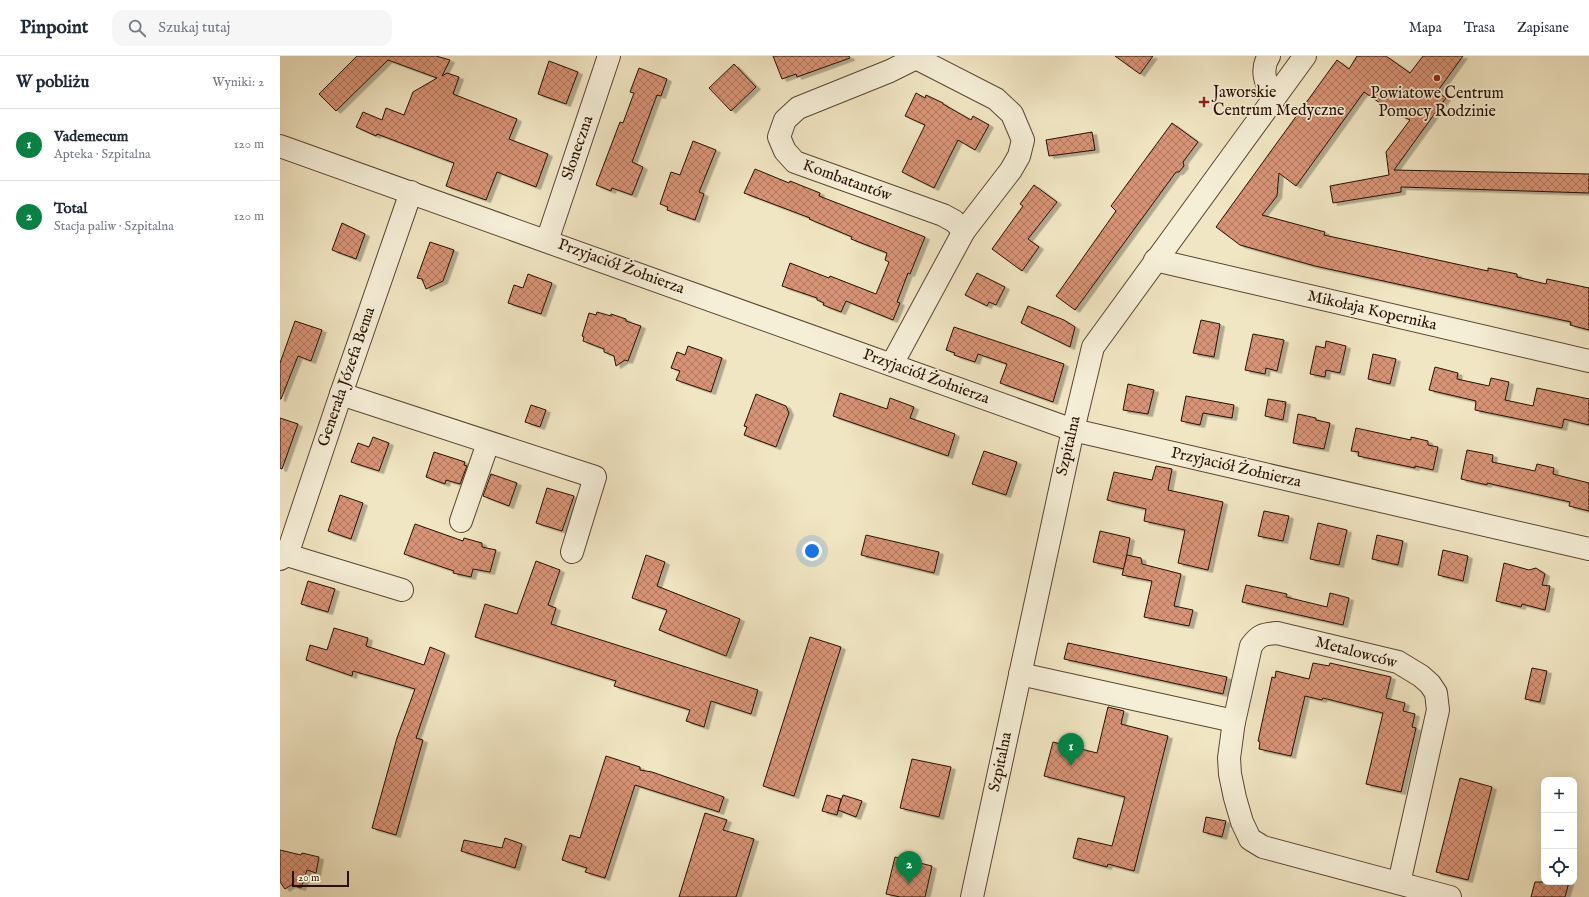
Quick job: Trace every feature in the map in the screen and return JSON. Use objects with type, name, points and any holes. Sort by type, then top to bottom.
[{"type":"street","name":"Słoneczna","points":[[547,241],[609,56]]},
{"type":"street","points":[[1269,56],[1264,67],[1264,75],[1274,99]]},
{"type":"street","name":"Szpitalna","points":[[972,897],[1072,430],[1093,347],[1305,56]]},
{"type":"street","name":"Kombatantów","points":[[892,364],[964,231],[1011,170],[1019,156],[1023,140],[1018,126],[1012,114],[996,98],[916,57],[890,71],[798,108],[785,120],[779,137],[785,150],[794,162],[943,215],[954,221],[964,231]]},
{"type":"street","name":"Przyjaciół Żołnierza","points":[[280,146],[892,364],[1072,430],[1589,549]]},
{"type":"street","name":"Generała Józefa Bema","points":[[284,557],[411,192]]},
{"type":"street","name":"Mikołaja Kopernika","points":[[1155,260],[1589,361]]},
{"type":"street","points":[[341,394],[595,478],[572,552]]},
{"type":"street","points":[[461,520],[488,442]]},
{"type":"street","points":[[284,557],[402,590]]},
{"type":"street","name":"Metalowców","points":[[1399,883],[1438,710],[1436,693],[1430,684],[1421,676],[1398,662],[1277,633],[1266,634],[1258,637],[1251,646],[1229,750],[1230,774],[1242,822],[1250,839],[1263,848],[1450,897]]},
{"type":"street","points":[[1020,674],[1234,722]]},
{"type":"building","points":[[357,56],[436,56],[450,60],[442,76],[447,73],[459,77],[453,94],[517,119],[509,139],[548,154],[536,187],[497,172],[486,200],[446,186],[454,163],[377,134],[376,136],[356,127],[363,112],[382,120],[386,108],[404,115],[413,92],[437,78],[388,60],[336,111],[319,94]]},
{"type":"building","points":[[773,56],[849,56],[850,58],[797,77],[796,74],[782,79]]},
{"type":"building","points":[[1115,56],[1153,56],[1140,74]]},
{"type":"building","points":[[1357,56],[1386,56],[1410,73],[1423,56],[1463,56],[1437,92],[1446,98],[1394,170],[1589,174],[1589,193],[1401,187],[1401,192],[1333,203],[1330,186],[1389,175],[1386,152],[1410,120],[1364,92],[1296,186],[1279,173],[1277,196],[1262,215],[1325,232],[1324,235],[1488,271],[1488,268],[1517,274],[1517,277],[1546,284],[1547,279],[1589,288],[1589,330],[1570,325],[1571,322],[1315,266],[1240,245],[1216,227],[1337,60],[1349,69]]},
{"type":"building","points":[[549,61],[578,72],[566,104],[538,94]]},
{"type":"building","points":[[734,64],[756,87],[731,111],[709,88]]},
{"type":"building","points":[[639,68],[667,79],[661,96],[657,95],[632,162],[643,167],[632,195],[612,188],[611,191],[596,185],[620,122],[623,123],[634,93],[630,92]]},
{"type":"building","points":[[916,93],[925,98],[926,95],[943,103],[971,120],[973,116],[989,125],[975,150],[958,140],[934,188],[902,172],[925,125],[905,116]]},
{"type":"building","points":[[1172,123],[1198,142],[1183,162],[1184,166],[1179,172],[1176,172],[1075,310],[1056,296],[1116,211],[1111,206]]},
{"type":"building","points":[[1092,132],[1095,150],[1049,156],[1046,140]]},
{"type":"building","points":[[693,141],[716,150],[699,192],[704,194],[695,220],[667,210],[668,207],[660,204],[671,172],[680,175]]},
{"type":"building","points":[[755,169],[789,183],[790,181],[820,193],[819,196],[925,237],[910,274],[908,273],[897,302],[900,303],[893,320],[846,301],[841,312],[823,305],[824,303],[817,300],[817,298],[782,286],[790,263],[829,278],[830,276],[876,294],[889,262],[885,260],[887,253],[851,239],[852,237],[809,219],[810,218],[744,193]]},
{"type":"building","points":[[1034,185],[1057,202],[1028,239],[1039,247],[1022,271],[992,249],[1023,206],[1020,204]]},
{"type":"building","points":[[342,223],[365,234],[356,259],[332,250]]},
{"type":"building","points":[[430,242],[454,250],[443,281],[426,289],[422,279],[417,278]]},
{"type":"building","points":[[977,273],[1005,287],[996,305],[989,302],[987,306],[965,295]]},
{"type":"building","points":[[528,274],[552,283],[541,314],[508,303],[514,285],[523,288]]},
{"type":"building","points":[[1028,306],[1064,320],[1075,327],[1070,347],[1021,323]]},
{"type":"building","points":[[597,312],[611,316],[611,314],[641,326],[628,361],[625,360],[616,366],[614,356],[604,352],[604,349],[583,341],[584,337],[582,336],[589,313],[596,315]]},
{"type":"building","points":[[1201,320],[1220,324],[1214,357],[1193,353]]},
{"type":"building","points":[[295,321],[322,330],[311,361],[298,356],[280,399],[280,363]]},
{"type":"building","points":[[954,327],[1064,364],[1053,402],[1000,383],[1007,364],[978,354],[975,362],[954,355],[955,353],[946,350]]},
{"type":"building","points":[[1253,334],[1284,340],[1277,371],[1266,368],[1265,374],[1245,370]]},
{"type":"building","points":[[1326,341],[1346,346],[1340,373],[1326,370],[1325,377],[1310,374],[1316,346],[1325,348]]},
{"type":"building","points":[[688,346],[722,358],[711,392],[676,380],[680,371],[671,368],[677,352],[685,355]]},
{"type":"building","points":[[1373,354],[1396,359],[1390,384],[1368,379]]},
{"type":"building","points":[[1435,367],[1458,373],[1457,379],[1489,386],[1491,378],[1509,382],[1505,400],[1533,406],[1537,388],[1589,399],[1589,425],[1564,419],[1562,428],[1475,410],[1476,401],[1429,390]]},
{"type":"building","points":[[1128,384],[1154,390],[1148,414],[1123,410]]},
{"type":"building","points":[[840,393],[887,409],[890,398],[914,407],[910,418],[955,434],[948,456],[833,416]]},
{"type":"building","points":[[756,394],[786,406],[789,413],[776,447],[744,435],[747,427],[744,426]]},
{"type":"building","points":[[1186,396],[1234,405],[1232,418],[1203,413],[1200,425],[1181,421]]},
{"type":"building","points":[[1268,399],[1286,402],[1283,420],[1265,416]]},
{"type":"building","points":[[531,405],[546,410],[540,427],[525,422]]},
{"type":"building","points":[[1298,414],[1330,423],[1324,449],[1293,443]]},
{"type":"building","points":[[280,418],[298,424],[282,469],[280,468]]},
{"type":"building","points":[[1356,428],[1411,440],[1411,437],[1428,441],[1428,445],[1438,447],[1433,470],[1415,466],[1415,468],[1358,456],[1359,452],[1351,451]]},
{"type":"building","points":[[373,437],[389,443],[379,471],[351,462],[358,443],[369,447]]},
{"type":"building","points":[[1467,450],[1493,455],[1492,462],[1535,471],[1537,464],[1554,468],[1553,474],[1589,483],[1589,511],[1569,506],[1570,502],[1487,483],[1487,485],[1461,479]]},
{"type":"building","points":[[984,451],[1017,462],[1006,495],[972,484]]},
{"type":"building","points":[[434,452],[465,462],[464,465],[467,466],[460,484],[446,480],[445,484],[426,477]]},
{"type":"building","points":[[1156,466],[1172,469],[1168,490],[1223,502],[1208,570],[1178,563],[1185,530],[1144,521],[1146,509],[1107,500],[1114,472],[1152,480]]},
{"type":"building","points":[[491,474],[517,483],[509,506],[483,496]]},
{"type":"building","points":[[547,488],[574,496],[562,531],[536,523]]},
{"type":"building","points":[[340,495],[363,503],[351,539],[328,531]]},
{"type":"building","points":[[1264,511],[1289,516],[1283,541],[1258,536]]},
{"type":"building","points":[[1318,523],[1347,530],[1339,565],[1310,559]]},
{"type":"building","points":[[415,524],[463,541],[464,538],[482,543],[482,547],[496,550],[490,572],[473,569],[471,577],[453,573],[454,571],[404,554]]},
{"type":"building","points":[[1100,531],[1130,538],[1124,569],[1093,562]]},
{"type":"building","points":[[866,535],[939,552],[934,573],[861,555]]},
{"type":"building","points":[[1377,535],[1403,541],[1398,565],[1372,559]]},
{"type":"building","points":[[1443,550],[1468,556],[1463,581],[1438,575]]},
{"type":"building","points":[[646,555],[665,562],[657,586],[740,619],[726,656],[659,630],[667,610],[632,598]]},
{"type":"building","points":[[1127,555],[1141,558],[1142,564],[1181,574],[1174,606],[1193,610],[1189,626],[1144,617],[1152,581],[1122,575]]},
{"type":"building","points":[[536,561],[560,570],[548,605],[556,608],[551,624],[758,690],[751,714],[711,701],[704,727],[686,721],[690,710],[614,686],[616,681],[475,637],[485,604],[517,614]]},
{"type":"building","points":[[1504,563],[1529,570],[1536,568],[1545,574],[1542,585],[1550,586],[1545,610],[1522,604],[1521,607],[1496,601]]},
{"type":"building","points":[[308,581],[335,589],[328,612],[301,604]]},
{"type":"building","points":[[1246,585],[1287,594],[1286,597],[1327,607],[1330,593],[1349,598],[1343,625],[1242,602]]},
{"type":"building","points":[[334,628],[368,638],[366,646],[424,665],[430,647],[445,653],[416,738],[423,740],[396,835],[372,828],[397,738],[415,689],[353,671],[352,676],[306,660],[310,645],[327,650]]},
{"type":"building","points":[[810,637],[841,647],[794,796],[763,786]]},
{"type":"building","points":[[1068,643],[1227,677],[1223,694],[1064,659]]},
{"type":"building","points":[[1313,663],[1329,666],[1330,663],[1391,677],[1386,698],[1405,703],[1403,711],[1415,714],[1412,727],[1416,728],[1401,792],[1366,784],[1383,713],[1323,698],[1322,700],[1305,696],[1291,756],[1259,749],[1260,742],[1258,741],[1272,677],[1275,678],[1276,671],[1309,679]]},
{"type":"building","points":[[1532,668],[1547,671],[1540,702],[1525,699]]},
{"type":"building","points":[[1108,707],[1124,711],[1121,724],[1168,736],[1134,871],[1108,864],[1107,867],[1073,858],[1078,838],[1112,846],[1125,797],[1044,776],[1053,742],[1097,753]]},
{"type":"building","points":[[606,756],[640,767],[640,770],[652,772],[724,797],[719,812],[635,785],[605,878],[585,872],[587,868],[562,860],[570,835],[580,838]]},
{"type":"building","points":[[912,759],[951,767],[939,817],[900,808]]},
{"type":"building","points":[[1460,778],[1492,787],[1468,880],[1436,872]]},
{"type":"building","points":[[827,795],[841,799],[837,815],[822,811]]},
{"type":"building","points":[[843,795],[862,801],[856,817],[838,810]]},
{"type":"building","points":[[705,813],[727,820],[723,830],[754,839],[736,897],[679,897]]},
{"type":"building","points":[[1206,817],[1226,821],[1222,837],[1203,832]]},
{"type":"building","points":[[505,838],[522,844],[515,868],[461,851],[464,840],[502,848]]},
{"type":"building","points":[[280,850],[301,855],[302,853],[319,857],[316,873],[307,870],[301,888],[291,885],[285,889],[280,882]]},
{"type":"building","points":[[895,857],[932,866],[925,897],[900,897],[886,894]]},
{"type":"building","points":[[1535,882],[1541,882],[1541,885],[1568,885],[1565,897],[1531,897]]},
{"type":"place","name":"Powiatowe Centrum Pomocy Rodzinie","points":[[1437,78]]},
{"type":"place","name":"Jaworskie Centrum Medyczne","points":[[1204,102]]},
{"type":"place","name":"Vademecum","points":[[1071,766]]},
{"type":"place","name":"Total","points":[[909,884]]}]
